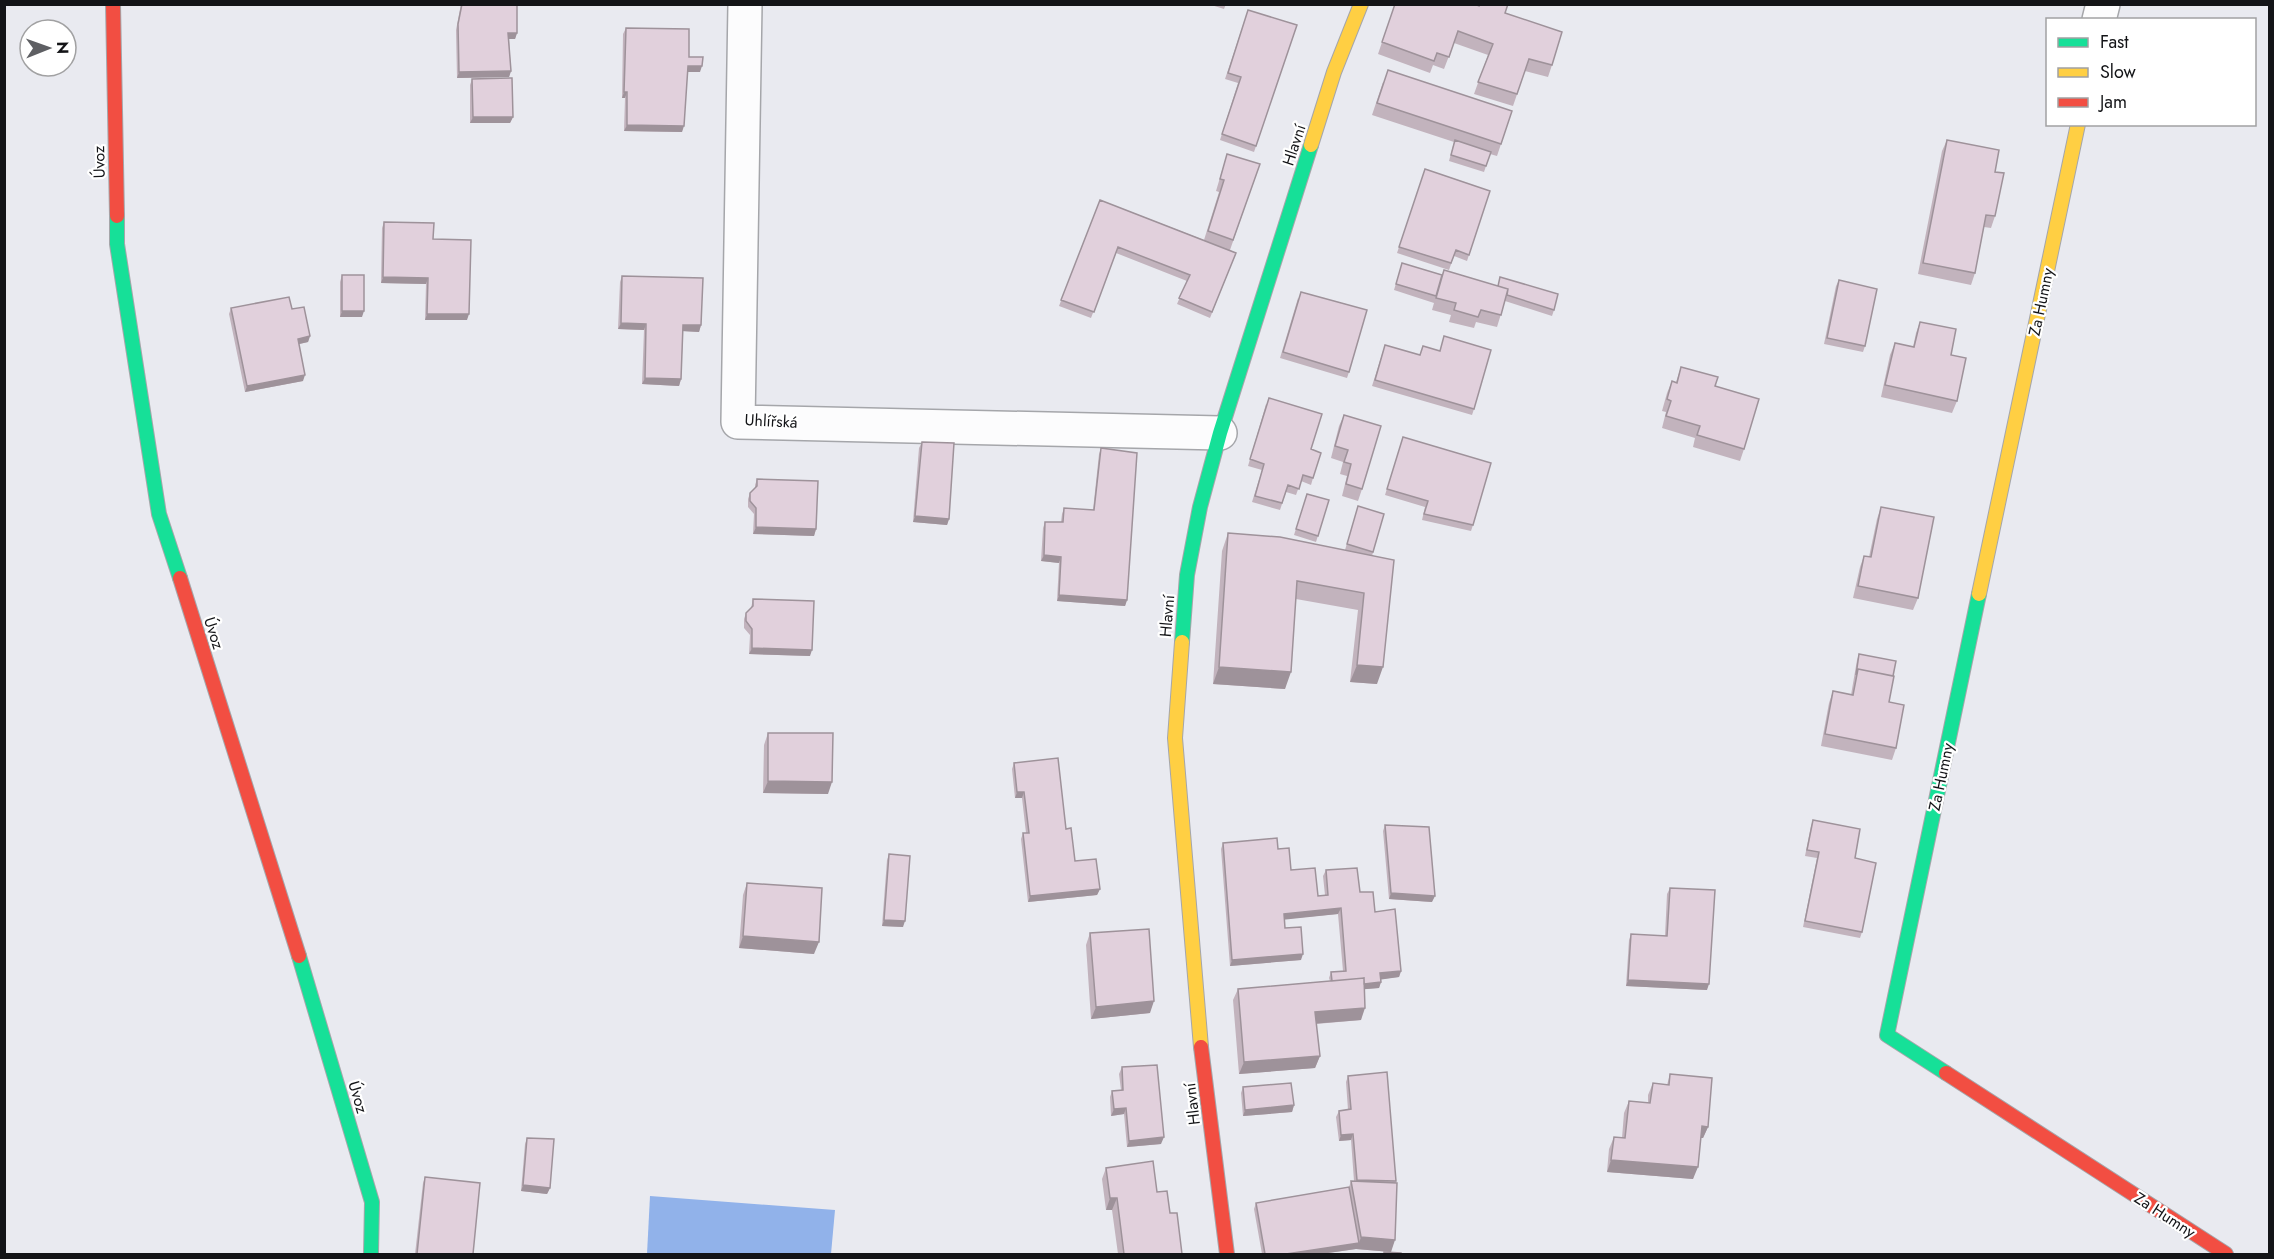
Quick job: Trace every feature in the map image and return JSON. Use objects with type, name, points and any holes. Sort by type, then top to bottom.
[{"type":"street","name":"Úvoz","points":[[112,4],[117,243],[159,514],[273,869],[372,1202],[371,1254]]},
{"type":"street","name":"Uhlířská","points":[[745,4],[738,422],[1220,433]]},
{"type":"street","name":"Hlavní","points":[[1227,1254],[1202,1055],[1175,738],[1187,575],[1200,507],[1220,433],[1334,72],[1361,4]]},
{"type":"street","name":"Za Humny","points":[[2078,126],[1887,1035],[2226,1254]]},
{"type":"water","points":[[650,1196],[835,1210],[831,1254],[647,1254]]},
{"type":"building","points":[[462,4],[517,4],[517,33],[508,33],[511,71],[459,72],[458,24]]},
{"type":"building","points":[[1395,4],[1474,4],[1479,6],[1479,4],[1508,4],[1505,13],[1562,32],[1552,65],[1529,59],[1517,94],[1478,82],[1493,44],[1458,31],[1449,57],[1437,53],[1434,61],[1382,42]]},
{"type":"building","points":[[1248,10],[1297,25],[1256,146],[1222,134],[1241,77],[1228,73]]},
{"type":"building","points":[[626,28],[689,29],[689,57],[703,57],[702,66],[688,66],[684,126],[627,125],[627,92],[624,92]]},
{"type":"building","points":[[1388,70],[1512,111],[1501,144],[1377,103]]},
{"type":"building","points":[[512,78],[513,117],[473,117],[472,79]]},
{"type":"building","points":[[1455,140],[1491,152],[1486,166],[1451,155]]},
{"type":"building","points":[[1947,140],[1999,150],[1995,172],[2004,173],[1995,216],[1986,215],[1975,273],[1923,263]]},
{"type":"building","points":[[1227,154],[1260,164],[1233,240],[1208,231],[1224,180],[1220,179]]},
{"type":"building","points":[[1425,169],[1490,191],[1469,255],[1456,250],[1451,263],[1399,247]]},
{"type":"building","points":[[1100,200],[1236,253],[1212,312],[1179,298],[1190,275],[1118,247],[1094,312],[1061,300]]},
{"type":"building","points":[[384,222],[434,223],[433,239],[471,240],[469,314],[427,314],[428,278],[383,277]]},
{"type":"building","points":[[1402,263],[1442,275],[1436,296],[1396,284]]},
{"type":"building","points":[[1444,270],[1508,289],[1501,315],[1481,310],[1478,317],[1454,310],[1456,303],[1436,298]]},
{"type":"building","points":[[342,275],[364,275],[364,311],[342,311]]},
{"type":"building","points":[[622,276],[703,278],[701,325],[683,325],[681,379],[645,378],[646,324],[621,323]]},
{"type":"building","points":[[1500,277],[1558,294],[1554,310],[1507,295],[1508,289],[1498,286]]},
{"type":"building","points":[[1839,280],[1877,289],[1865,346],[1827,338]]},
{"type":"building","points":[[1301,292],[1367,310],[1349,372],[1283,352]]},
{"type":"building","points":[[289,297],[292,309],[304,307],[310,336],[298,339],[305,375],[247,386],[231,308]]},
{"type":"building","points":[[1920,322],[1956,329],[1951,355],[1966,358],[1957,401],[1885,385],[1895,343],[1914,347]]},
{"type":"building","points":[[1444,336],[1491,350],[1474,409],[1375,380],[1385,345],[1420,355],[1423,346],[1440,351]]},
{"type":"building","points":[[1681,367],[1718,377],[1715,386],[1759,399],[1744,449],[1697,435],[1700,426],[1666,416],[1671,401],[1667,399],[1672,381],[1677,383]]},
{"type":"building","points":[[1269,398],[1322,414],[1311,449],[1321,453],[1313,478],[1303,475],[1299,489],[1288,485],[1282,503],[1255,496],[1264,464],[1250,459]]},
{"type":"building","points":[[1344,415],[1381,426],[1362,489],[1346,484],[1351,464],[1344,462],[1348,450],[1335,446]]},
{"type":"building","points":[[1403,437],[1491,463],[1473,525],[1424,514],[1428,501],[1387,489]]},
{"type":"building","points":[[922,442],[954,443],[949,519],[915,516]]},
{"type":"building","points":[[1101,448],[1137,453],[1127,600],[1059,595],[1061,557],[1044,555],[1045,522],[1063,522],[1064,508],[1094,510]]},
{"type":"building","points":[[757,479],[818,481],[816,529],[756,527],[756,508],[750,501],[750,493],[757,486]]},
{"type":"building","points":[[1307,494],[1329,500],[1318,536],[1296,529]]},
{"type":"building","points":[[1358,506],[1384,514],[1373,552],[1347,544]]},
{"type":"building","points":[[1881,507],[1934,517],[1918,598],[1858,586],[1864,556],[1871,557]]},
{"type":"building","points":[[1228,533],[1280,537],[1394,560],[1383,667],[1357,665],[1364,593],[1297,581],[1291,672],[1219,667]]},
{"type":"building","points":[[753,599],[814,601],[812,650],[752,648],[752,629],[746,621],[746,613],[753,606]]},
{"type":"building","points":[[1859,654],[1896,661],[1893,676],[1858,669],[1856,675]]},
{"type":"building","points":[[1858,669],[1894,676],[1889,702],[1904,705],[1896,748],[1825,734],[1833,691],[1853,695]]},
{"type":"building","points":[[768,733],[833,733],[832,782],[768,781]]},
{"type":"building","points":[[1058,758],[1066,829],[1071,828],[1075,861],[1096,859],[1100,889],[1030,896],[1023,833],[1029,833],[1024,792],[1017,792],[1014,763]]},
{"type":"building","points":[[1813,820],[1860,829],[1855,858],[1876,863],[1862,932],[1805,921],[1819,852],[1807,850]]},
{"type":"building","points":[[1385,825],[1429,827],[1435,896],[1391,893]]},
{"type":"building","points":[[1277,838],[1278,849],[1289,848],[1291,870],[1315,868],[1318,896],[1328,895],[1326,870],[1357,868],[1360,892],[1373,892],[1375,912],[1395,909],[1401,971],[1380,973],[1381,982],[1364,984],[1364,978],[1332,981],[1331,972],[1346,971],[1341,908],[1284,914],[1285,928],[1301,927],[1303,954],[1232,960],[1223,843]]},
{"type":"building","points":[[889,854],[910,856],[905,921],[884,920]]},
{"type":"building","points":[[747,883],[822,888],[819,942],[743,936]]},
{"type":"building","points":[[1670,888],[1715,890],[1709,984],[1628,980],[1631,934],[1667,936]]},
{"type":"building","points":[[1149,929],[1154,1001],[1096,1007],[1090,933]]},
{"type":"building","points":[[1364,978],[1365,1008],[1315,1012],[1320,1056],[1244,1062],[1238,989]]},
{"type":"building","points":[[1157,1065],[1164,1137],[1129,1141],[1126,1108],[1114,1109],[1112,1091],[1123,1090],[1122,1067]]},
{"type":"building","points":[[1387,1072],[1396,1181],[1357,1180],[1353,1134],[1341,1135],[1339,1111],[1351,1109],[1348,1076]]},
{"type":"building","points":[[1670,1074],[1712,1078],[1708,1127],[1702,1126],[1698,1167],[1611,1160],[1614,1137],[1625,1138],[1629,1101],[1650,1103],[1653,1083],[1669,1085]]},
{"type":"building","points":[[1291,1083],[1294,1105],[1245,1110],[1243,1087]]},
{"type":"building","points":[[527,1138],[554,1139],[550,1188],[523,1185]]},
{"type":"building","points":[[1153,1161],[1157,1192],[1167,1191],[1170,1213],[1177,1213],[1182,1254],[1124,1254],[1117,1198],[1110,1198],[1106,1168]]},
{"type":"building","points":[[425,1177],[480,1183],[473,1254],[417,1254]]},
{"type":"building","points":[[1351,1181],[1397,1183],[1395,1240],[1361,1237]]},
{"type":"building","points":[[1349,1187],[1359,1243],[1286,1254],[1265,1254],[1256,1203]]},
{"type":"building","points":[[1384,1252],[1401,1253],[1401,1254],[1384,1254]]},
{"type":"traffic: fast","points":[[1182,642],[1187,575],[1200,507],[1220,433],[1311,145]]},
{"type":"traffic: fast","points":[[117,216],[117,244],[159,514],[180,578]]},
{"type":"traffic: fast","points":[[1946,1073],[1887,1035],[1979,594]]},
{"type":"traffic: fast","points":[[299,956],[372,1202],[371,1254]]},
{"type":"traffic: slow","points":[[1311,145],[1334,72],[1361,4]]},
{"type":"traffic: slow","points":[[1979,594],[2078,126]]},
{"type":"traffic: slow","points":[[1182,642],[1175,738],[1201,1047]]},
{"type":"traffic: jam","points":[[113,4],[117,216]]},
{"type":"traffic: jam","points":[[180,578],[299,956]]},
{"type":"traffic: jam","points":[[1201,1047],[1227,1254]]},
{"type":"traffic: jam","points":[[1946,1073],[2226,1254]]}]
